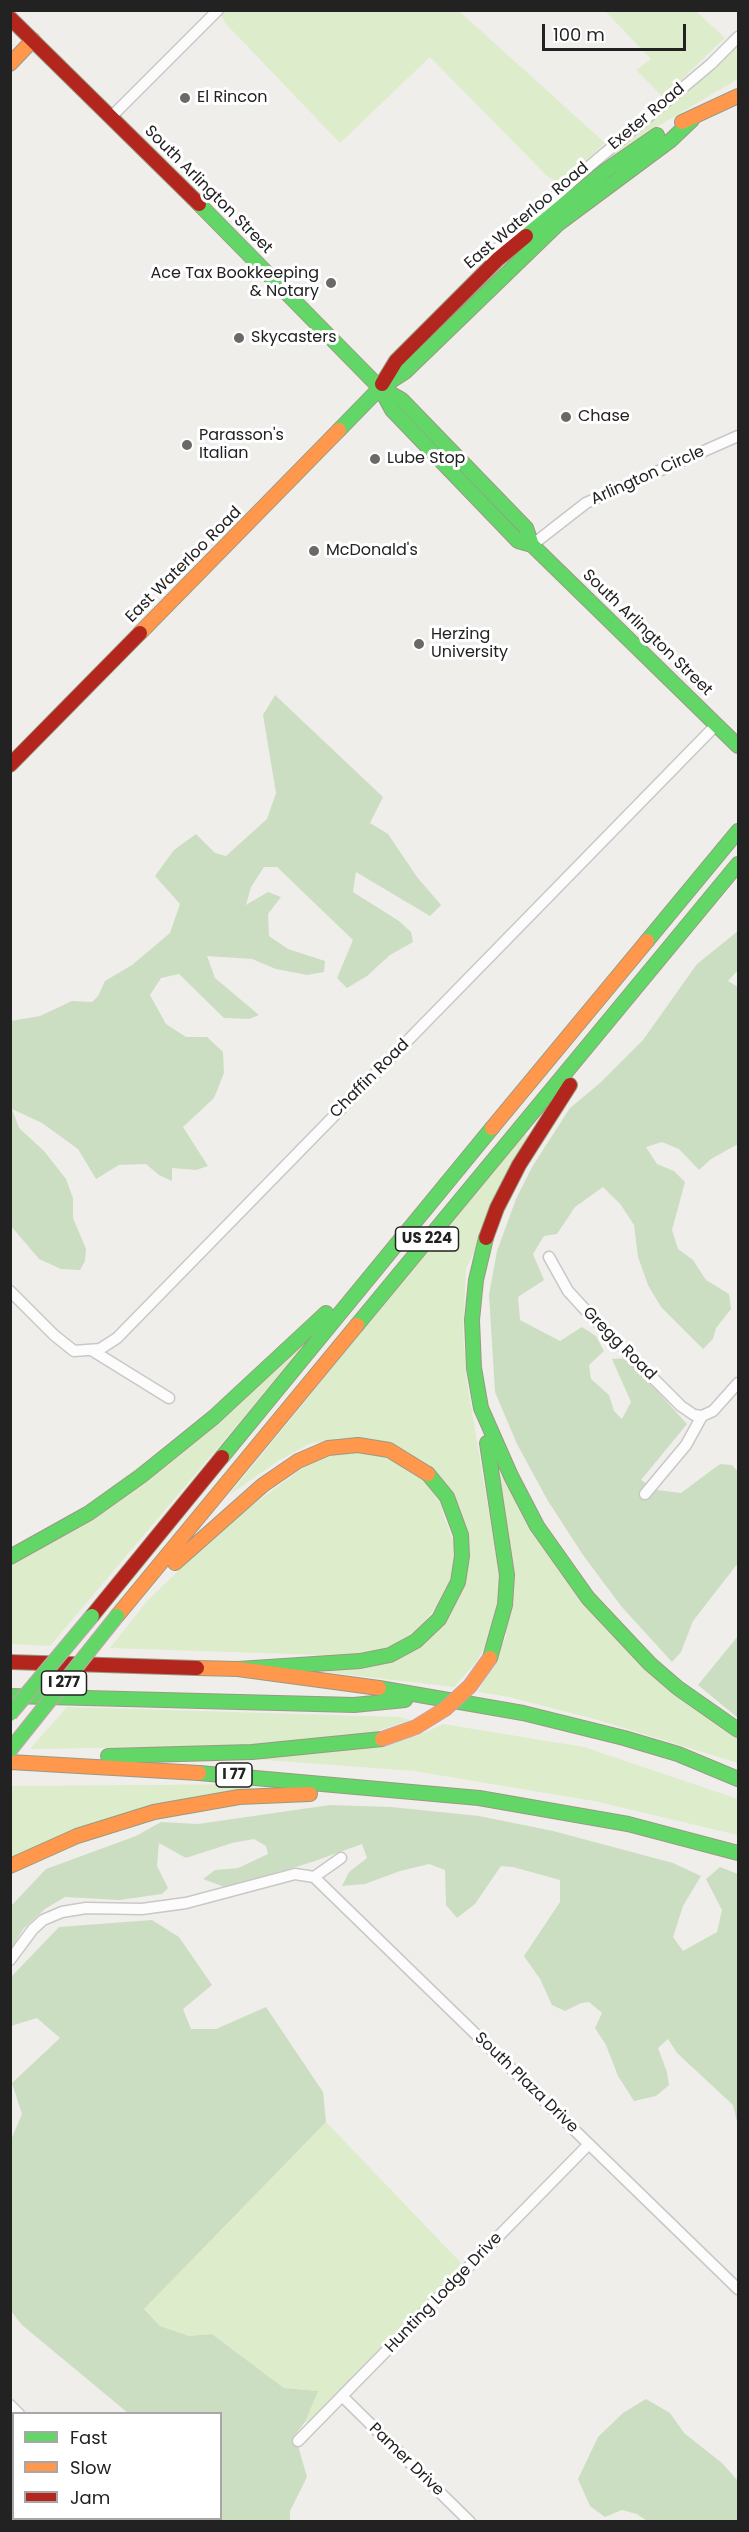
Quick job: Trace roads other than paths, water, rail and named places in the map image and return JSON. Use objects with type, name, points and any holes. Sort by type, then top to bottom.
[{"type":"main road","name":"South Arlington Street","points":[[10,18],[279,283],[380,388],[392,410],[518,541],[532,545],[738,746]]},
{"type":"main road","points":[[10,64],[33,40]]},
{"type":"main road","name":"East Waterloo Road","points":[[380,388],[396,361],[481,275],[605,171],[672,125],[692,120],[738,96]]},
{"type":"main road","name":"East Waterloo Road","points":[[10,765],[380,388],[405,372],[558,224],[671,140],[692,120]]},
{"type":"main road","name":"US 224","points":[[10,1714],[738,831]]},
{"type":"main road","name":"US 224","points":[[117,1616],[738,864]]},
{"type":"main road","points":[[33,1763],[135,1754],[252,1752],[382,1739],[416,1727],[445,1709],[471,1686],[490,1658],[505,1605],[507,1575],[473,1359],[473,1301],[485,1242],[497,1208],[549,1115],[687,925]]},
{"type":"main road","points":[[10,1557],[89,1513],[173,1450],[341,1300],[391,1250]]},
{"type":"main road","points":[[481,1408],[511,1476],[537,1526],[588,1598],[650,1664],[687,1694],[738,1730]]},
{"type":"main road","points":[[10,1662],[238,1669],[374,1659],[402,1649],[427,1632],[453,1595],[462,1556],[461,1534],[453,1506],[431,1477],[402,1456],[375,1447],[343,1445],[312,1454],[283,1470],[239,1505],[117,1616]]},
{"type":"main road","name":"I 277","points":[[10,1750],[117,1616]]},
{"type":"main road","points":[[238,1669],[439,1697],[523,1713],[678,1754],[738,1779]]},
{"type":"main road","points":[[10,1696],[354,1705],[439,1697]]},
{"type":"main road","name":"I 77","points":[[10,1762],[243,1775],[384,1788],[547,1808],[627,1824],[738,1853]]},
{"type":"main road","points":[[10,1866],[77,1836],[181,1806],[239,1797],[336,1794],[384,1788]]},
{"type":"street","points":[[111,117],[218,10]]},
{"type":"street","name":"Exeter Road","points":[[481,275],[506,241],[738,38]]},
{"type":"street","name":"Arlington Circle","points":[[532,545],[586,503],[738,436]]},
{"type":"street","name":"Chaffin Road","points":[[93,1351],[117,1338],[717,724]]},
{"type":"street","name":"Gregg Road","points":[[549,1257],[568,1291],[590,1315],[681,1406],[694,1415],[702,1416]]},
{"type":"street","points":[[10,1291],[68,1348],[82,1353],[93,1351],[169,1398]]},
{"type":"street","points":[[645,1494],[686,1445],[702,1416],[713,1411],[738,1383]]},
{"type":"street","points":[[10,1960],[33,1929],[52,1916],[77,1908],[142,1909],[186,1903],[288,1876],[314,1877],[341,1858]]},
{"type":"street","name":"South Plaza Drive","points":[[314,1877],[738,2289]]},
{"type":"street","name":"Hunting Lodge Drive","points":[[298,2441],[589,2144]]},
{"type":"street","name":"Pamer Drive","points":[[343,2397],[470,2522]]},
{"type":"place","name":"El Rincon","points":[[185,98]]},
{"type":"place","name":"Ace Tax Bookkeeping & Notary","points":[[331,283]]},
{"type":"place","name":"Skycasters","points":[[239,338]]},
{"type":"place","name":"Chase","points":[[566,417]]},
{"type":"place","name":"Parasson's Italian","points":[[187,445]]},
{"type":"place","name":"Lube Stop","points":[[375,459]]},
{"type":"place","name":"McDonald's","points":[[314,551]]},
{"type":"place","name":"Herzing University","points":[[419,644]]}]
